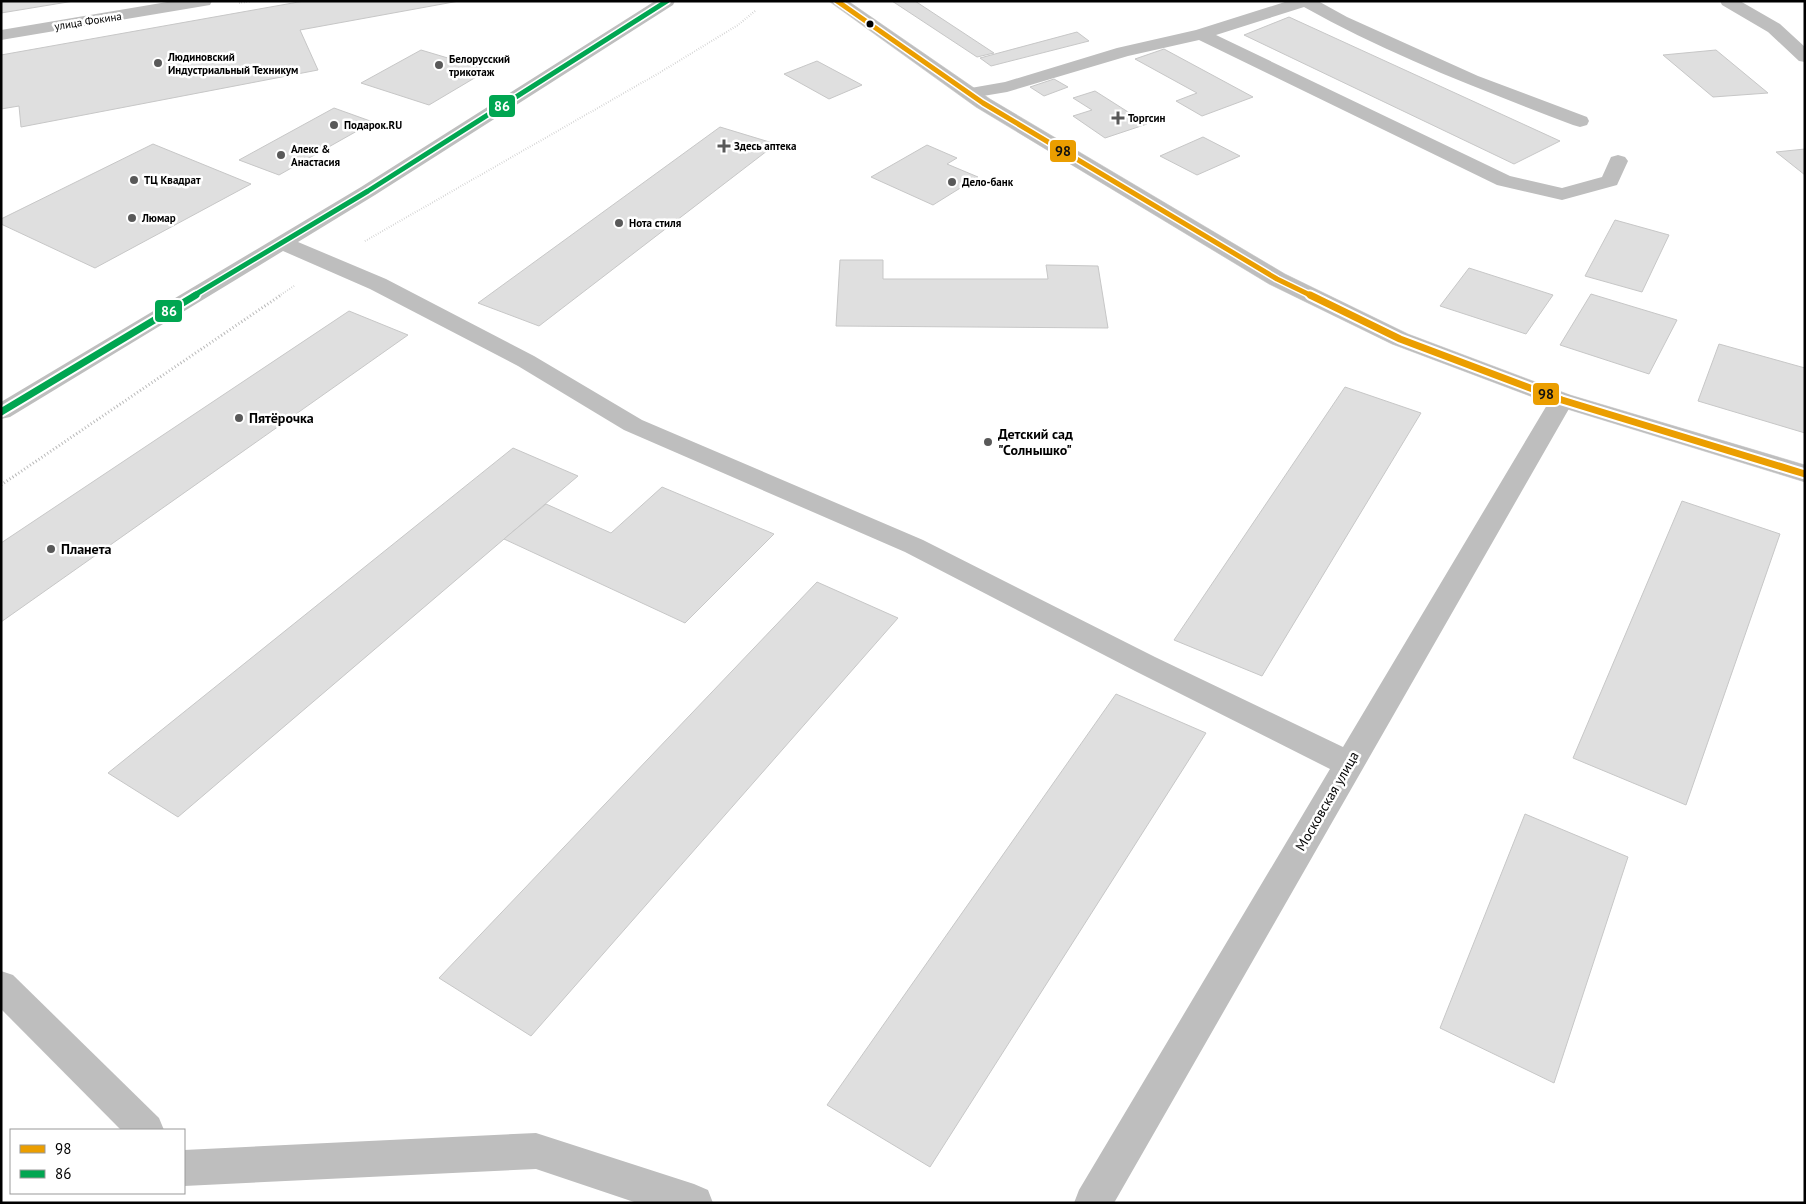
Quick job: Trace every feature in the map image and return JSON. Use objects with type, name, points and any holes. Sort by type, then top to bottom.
[{"type":"street","name":"улица Фокина","points":[[1,35],[204,1]]},
{"type":"street","points":[[1,412],[368,191],[667,1]]},
{"type":"street","points":[[837,1],[983,103],[1277,279],[1400,339],[1562,400],[1805,474]]},
{"type":"street","points":[[971,93],[1007,87],[1123,52],[1201,34],[1306,1],[1341,21],[1472,80],[1580,120]]},
{"type":"street","points":[[1728,1],[1774,28],[1805,57]]},
{"type":"street","points":[[1201,34],[1504,182],[1562,194],[1610,181],[1618,161]]},
{"type":"street","points":[[282,243],[378,284],[526,361],[633,424],[914,546],[1144,664],[1349,764]]},
{"type":"street","name":"Московская улица","points":[[1093,1203],[1562,400]]},
{"type":"street","points":[[1,986],[145,1129]]},
{"type":"street","points":[[185,1168],[536,1151],[694,1203]]},
{"type":"building","points":[[1,1],[74,1],[1,13]]},
{"type":"building","name":"Людиновский Индустриальный Техникум","points":[[304,1],[459,1],[300,30],[318,70],[21,127],[19,106],[1,109],[1,55]]},
{"type":"building","points":[[892,1],[915,1],[994,53],[977,57]]},
{"type":"building","points":[[1289,17],[1560,141],[1514,164],[1244,35]]},
{"type":"building","points":[[1077,32],[1089,41],[991,66],[980,58]]},
{"type":"building","points":[[1164,49],[1253,97],[1202,116],[1176,101],[1197,93],[1135,59]]},
{"type":"building","points":[[421,50],[488,70],[429,105],[361,83]]},
{"type":"building","points":[[1716,50],[1768,93],[1713,97],[1663,55]]},
{"type":"building","points":[[817,61],[862,85],[829,99],[784,74]]},
{"type":"building","points":[[1054,79],[1068,87],[1044,96],[1030,87]]},
{"type":"building","points":[[1095,91],[1147,124],[1105,138],[1073,116],[1092,110],[1073,98]]},
{"type":"building","points":[[334,108],[373,122],[279,175],[239,160]]},
{"type":"building","points":[[720,127],[776,144],[539,326],[478,303]]},
{"type":"building","points":[[1203,137],[1240,156],[1197,175],[1160,156]]},
{"type":"building","points":[[153,144],[251,184],[95,268],[1,224],[1,219]]},
{"type":"building","points":[[927,145],[957,158],[947,164],[978,177],[933,205],[871,177]]},
{"type":"building","points":[[1805,149],[1805,175],[1776,152]]},
{"type":"building","points":[[1615,220],[1669,235],[1642,292],[1585,276]]},
{"type":"building","points":[[840,260],[883,260],[883,279],[1048,279],[1046,265],[1098,266],[1108,328],[836,326]]},
{"type":"building","points":[[1469,268],[1553,295],[1526,334],[1440,306]]},
{"type":"building","points":[[1591,294],[1677,320],[1649,374],[1560,345]]},
{"type":"building","points":[[349,311],[408,335],[1,622],[1,543]]},
{"type":"building","points":[[1719,344],[1805,368],[1805,433],[1698,401]]},
{"type":"building","points":[[1345,387],[1421,413],[1262,676],[1174,640]]},
{"type":"building","points":[[513,448],[578,476],[178,817],[108,773]]},
{"type":"building","points":[[662,487],[774,534],[685,623],[504,539],[546,504],[611,533]]},
{"type":"building","points":[[1682,501],[1780,534],[1686,805],[1573,758]]},
{"type":"building","points":[[817,582],[898,618],[531,1036],[439,978]]},
{"type":"building","points":[[1116,694],[1206,733],[930,1167],[827,1105]]},
{"type":"building","points":[[1525,814],[1628,857],[1554,1083],[1440,1028]]},
{"type":"transit line","name":"86","points":[[1,412],[368,191],[667,1]]},
{"type":"transit line","name":"98","points":[[837,1],[983,103],[1277,279],[1400,339],[1562,400],[1805,474]]},
{"type":"place","name":"Людиновский Индустриальный Техникум","points":[[158,63]]},
{"type":"place","name":"Белорусский трикотаж","points":[[439,65]]},
{"type":"place","name":"Торгсин","points":[[1118,118]]},
{"type":"place","name":"Подарок.RU","points":[[334,125]]},
{"type":"place","name":"Здесь аптека","points":[[724,146]]},
{"type":"place","name":"Алекс & Анастасия","points":[[281,155]]},
{"type":"place","name":"ТЦ Квадрат","points":[[134,180]]},
{"type":"place","name":"Дело-банк","points":[[952,182]]},
{"type":"place","name":"Люмар","points":[[132,218]]},
{"type":"place","name":"Нота стиля","points":[[619,223]]},
{"type":"place","name":"Пятёрочка","points":[[239,418]]},
{"type":"place","name":"Детский сад \"Солнышко\"","points":[[988,442]]},
{"type":"place","name":"Планета","points":[[51,549]]}]
